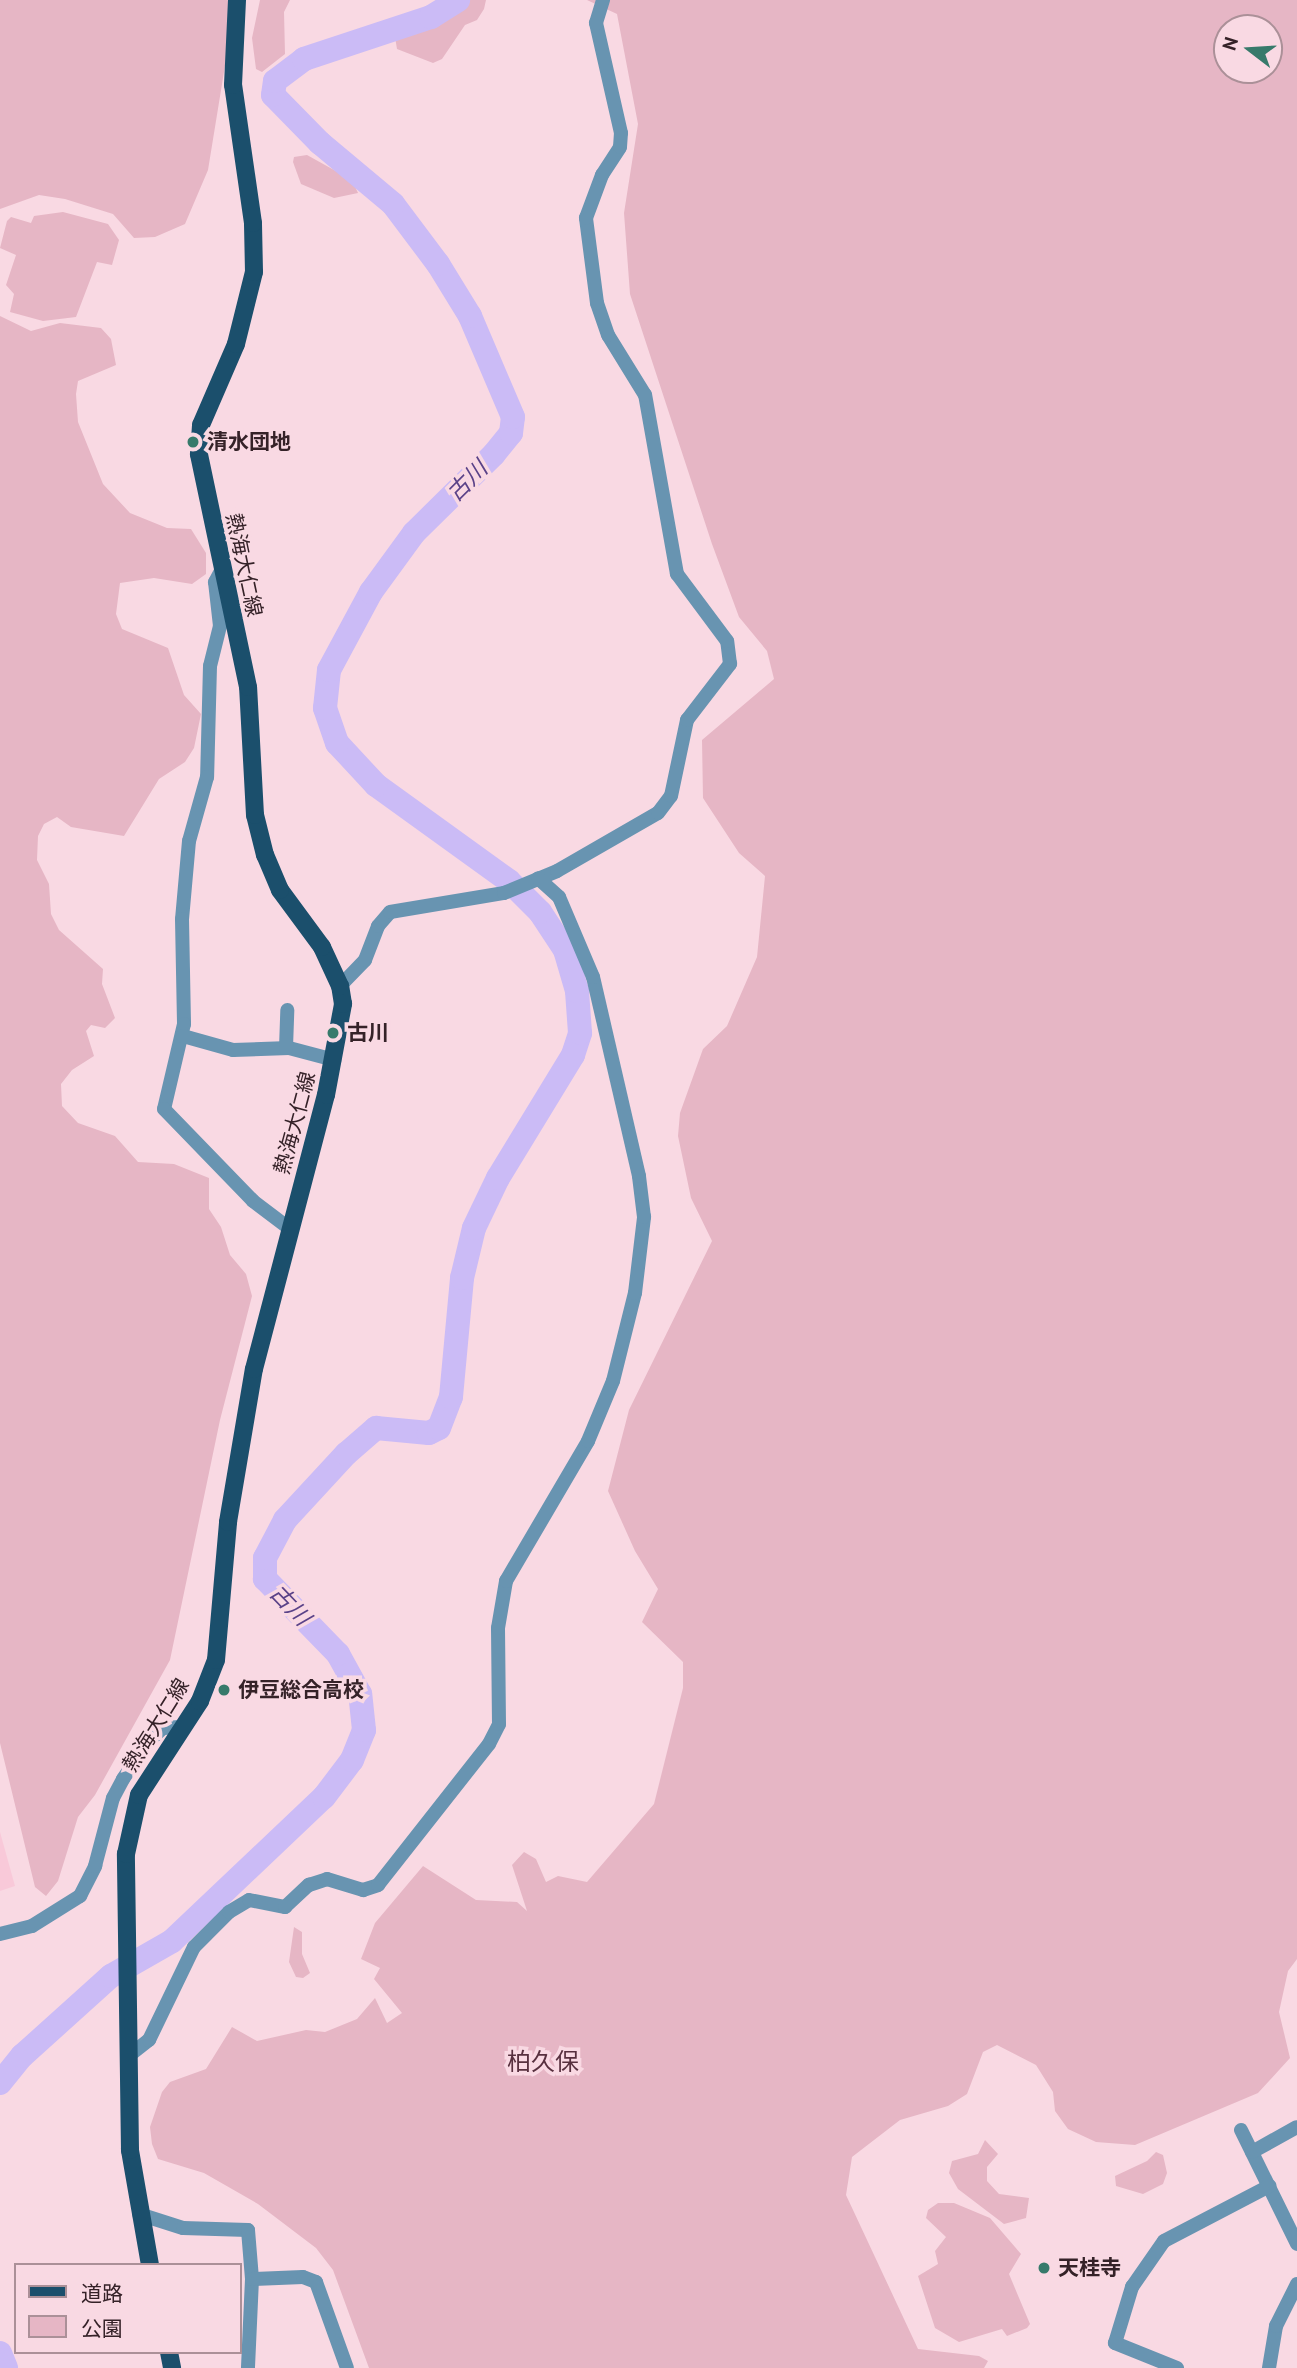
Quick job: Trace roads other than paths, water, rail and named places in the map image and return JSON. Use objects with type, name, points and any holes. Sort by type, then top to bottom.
[{"type":"main road","name":"熱海大仁線","points":[[150,2263],[138,2214],[130,2150],[131,2054],[126,1854],[139,1795],[180,1727],[200,1701],[216,1660],[219,1604],[241,1440],[290,1229],[342,1027],[340,986],[322,947],[280,890],[265,855],[255,815],[248,687],[199,454],[201,425],[236,344],[254,272],[253,223],[233,85],[237,0]]},
{"type":"street","points":[[340,986],[365,960],[378,926],[390,912],[504,893],[646,821],[667,803],[687,720],[718,684],[731,658],[727,641],[677,574],[645,395],[600,319],[586,218],[602,175],[620,147],[621,133],[596,23],[603,0]]},
{"type":"street","points":[[222,569],[215,582],[220,626],[209,666],[208,763],[189,841],[182,916],[186,970],[183,1036],[165,1101],[168,1116],[262,1209],[290,1229]]},
{"type":"street","points":[[131,2054],[149,2040],[194,1947],[229,1912],[249,1900],[285,1907],[309,1885],[327,1879],[363,1890],[378,1885],[489,1744],[499,1724],[498,1628],[506,1581],[588,1441],[613,1381],[635,1293],[644,1217],[639,1176],[593,977],[559,897],[538,878]]},
{"type":"street","points":[[286,1048],[287,1010]]},
{"type":"street","points":[[183,1036],[233,1049],[286,1048],[334,1060]]},
{"type":"street","points":[[0,1934],[32,1926],[80,1896],[95,1866],[113,1798],[123,1779],[163,1728],[180,1727]]},
{"type":"street","points":[[1252,2152],[1297,2127]]},
{"type":"street","points":[[1241,2130],[1297,2244]]},
{"type":"street","points":[[1177,2368],[1115,2343],[1132,2287],[1164,2241],[1269,2186]]},
{"type":"street","points":[[138,2214],[183,2228],[248,2230],[252,2279],[248,2368]]},
{"type":"street","points":[[252,2279],[303,2277],[316,2282],[347,2368]]},
{"type":"street","points":[[1269,2368],[1276,2326],[1297,2284]]},
{"type":"waterway","name":"古川","points":[[0,2083],[22,2056],[111,1976],[172,1941],[324,1797],[352,1760],[364,1730],[360,1694],[338,1654],[265,1579],[265,1558],[285,1520],[346,1454],[376,1428],[429,1433],[439,1428],[451,1397],[462,1278],[474,1228],[498,1178],[573,1055],[580,1033],[577,991],[565,950],[540,912],[509,881],[376,785],[337,743],[325,708],[329,670],[371,592],[414,533],[494,454],[511,433],[513,417],[470,316],[438,264],[393,204],[320,143],[273,95],[275,81],[304,59],[431,17],[458,0]]},
{"type":"waterway","name":"古川","points":[[0,2353],[6,2368]]},
{"type":"place","name":"清水団地","points":[[193,442]]},
{"type":"place","name":"古川","points":[[333,1033]]},
{"type":"place","name":"伊豆総合高校","points":[[224,1690]]},
{"type":"place","name":"天桂寺","points":[[1044,2268]]},
{"type":"district","name":"柏久保","points":[[543,2062]]}]
